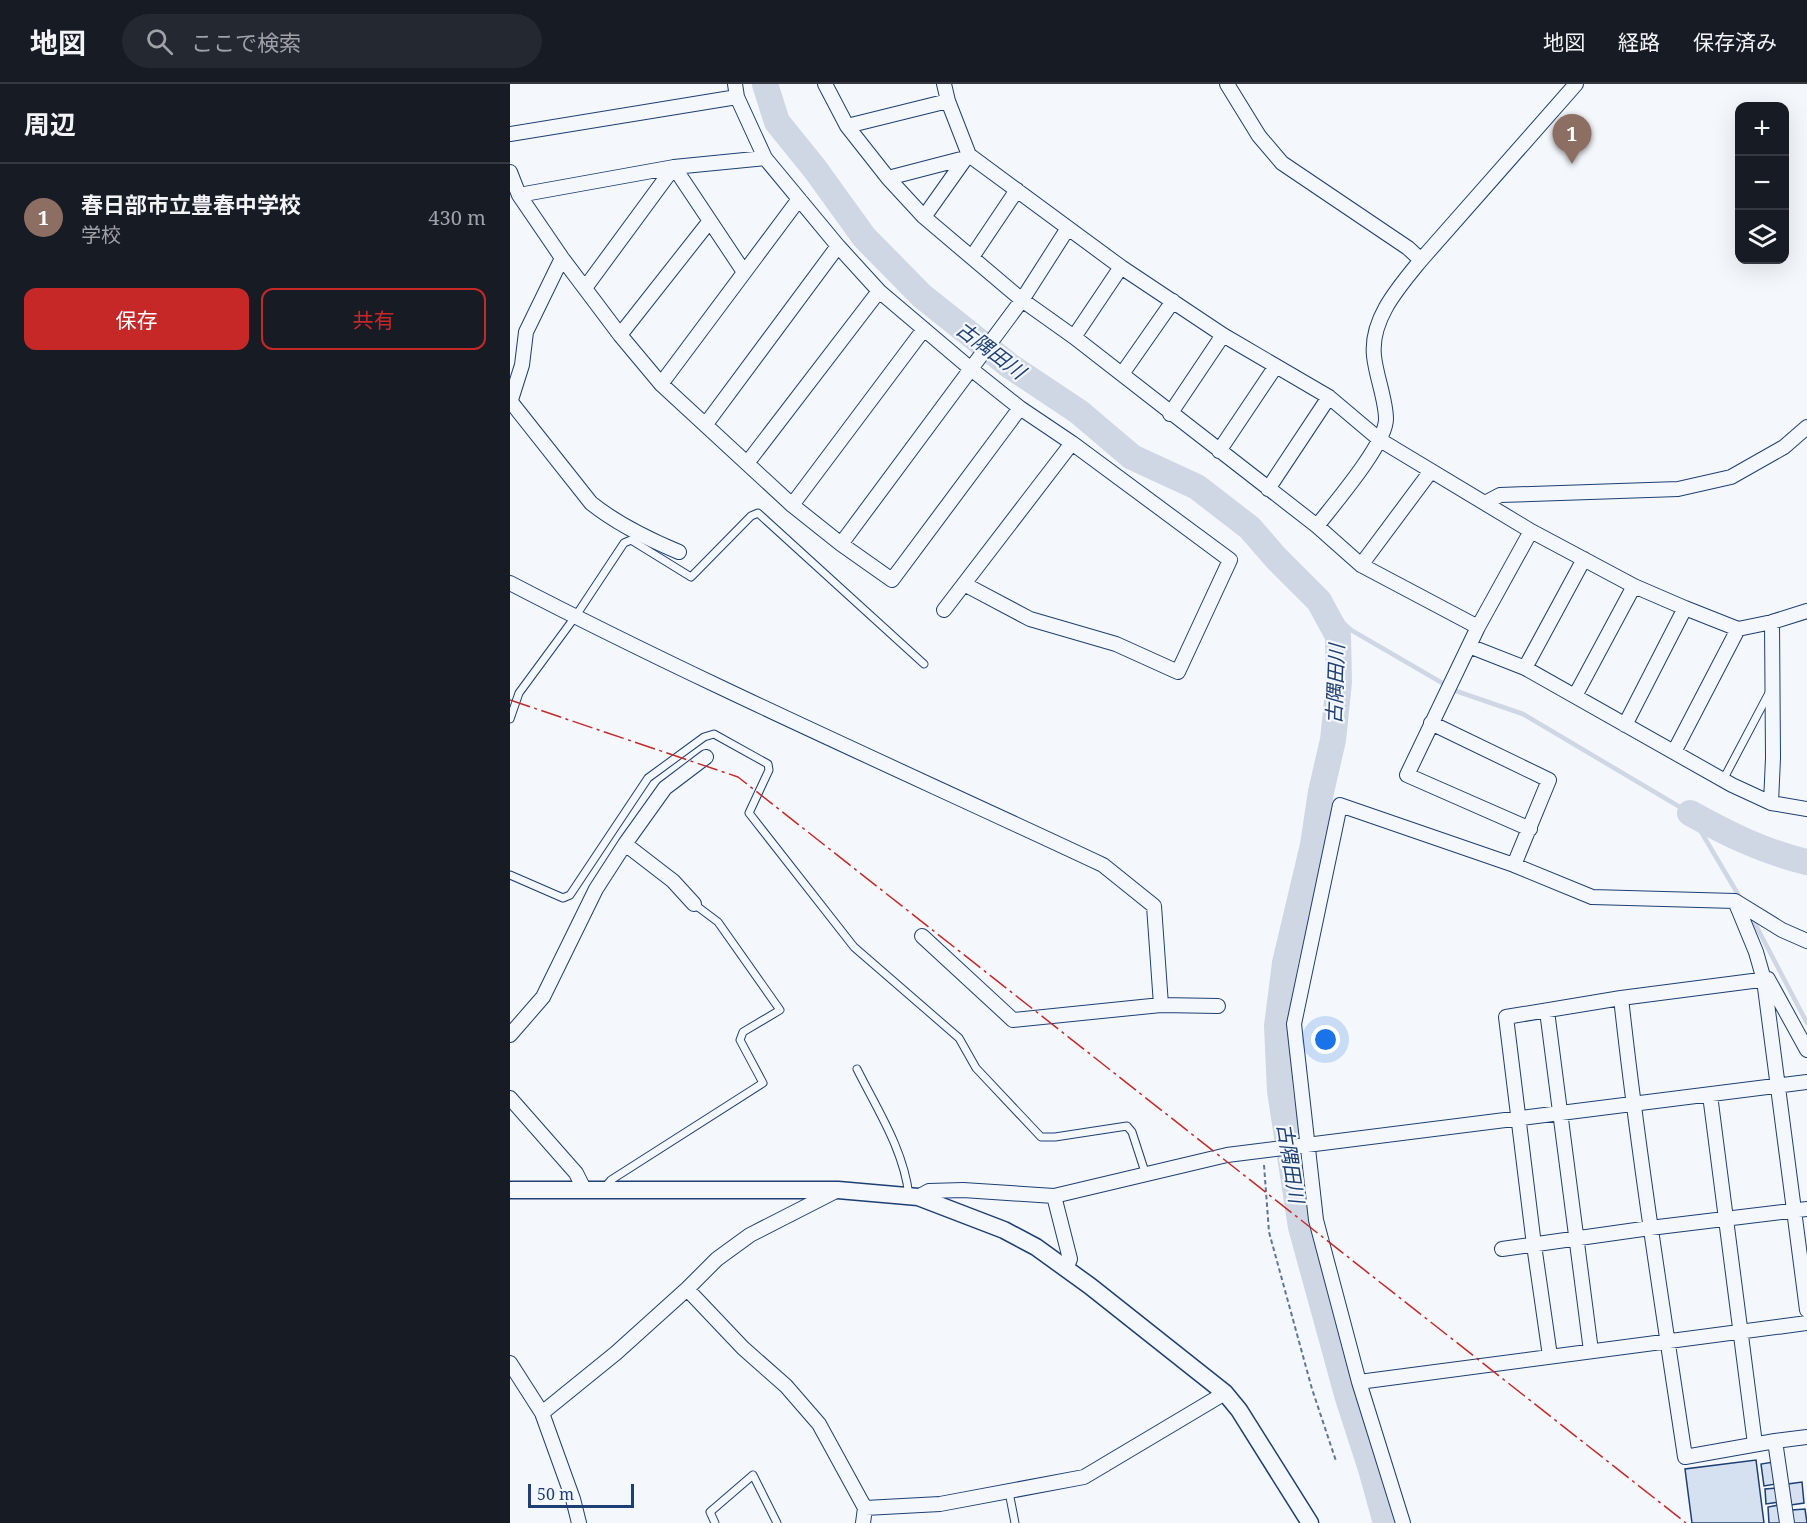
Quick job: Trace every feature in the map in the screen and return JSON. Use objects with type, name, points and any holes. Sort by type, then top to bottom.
[{"type":"street","points":[[825,84],[847,126],[888,178],[924,218],[1022,300],[1074,337],[1170,414],[1317,526],[1361,565],[1478,627]]},
{"type":"street","points":[[944,84],[967,156],[1017,190],[1120,267],[1223,335],[1329,398],[1380,440],[1531,531],[1634,586],[1685,608],[1738,629],[1772,622],[1807,611]]},
{"type":"street","points":[[1227,84],[1259,136],[1282,164],[1408,248],[1421,260]]},
{"type":"street","points":[[1317,526],[1380,440],[1386,420],[1374,354],[1378,321],[1400,286],[1421,260],[1576,84]]},
{"type":"street","points":[[510,134],[736,90],[765,158],[838,246],[879,291],[973,366],[1020,408],[1072,443],[1230,560],[1178,672],[1116,644],[1030,619],[964,584]]},
{"type":"street","points":[[847,126],[948,101]]},
{"type":"street","points":[[888,178],[967,156]]},
{"type":"street","points":[[924,218],[967,156]]},
{"type":"street","points":[[519,195],[674,167],[765,158]]},
{"type":"street","points":[[674,167],[744,272]]},
{"type":"street","points":[[585,288],[674,167]]},
{"type":"street","points":[[510,172],[519,195],[562,258],[620,335],[661,384],[792,505],[841,544],[892,580],[1020,408]]},
{"type":"street","points":[[972,257],[1017,190]]},
{"type":"street","points":[[661,384],[799,199]]},
{"type":"street","points":[[620,335],[709,222]]},
{"type":"street","points":[[841,544],[1022,300],[1068,228]]},
{"type":"street","points":[[706,424],[838,246]]},
{"type":"street","points":[[562,258],[526,332],[522,365],[511,403],[591,503],[607,516],[679,552]]},
{"type":"street","points":[[1074,337],[1120,267]]},
{"type":"street","points":[[748,462],[879,291]]},
{"type":"street","points":[[1122,374],[1173,301]]},
{"type":"street","points":[[792,505],[924,329]]},
{"type":"street","points":[[1170,414],[1223,335]]},
{"type":"street","points":[[1219,451],[1276,366]]},
{"type":"street","points":[[1268,489],[1329,398]]},
{"type":"street","points":[[1485,503],[1500,495],[1678,489],[1710,482],[1731,477],[1784,447],[1807,427]]},
{"type":"street","points":[[944,610],[1072,443]]},
{"type":"street","points":[[1361,565],[1431,471]]},
{"type":"street","points":[[1530,829],[1407,775],[1468,646],[1531,531]]},
{"type":"street","points":[[1525,668],[1584,559]]},
{"type":"street","points":[[510,583],[711,683],[1103,865],[1154,906],[1161,1005]]},
{"type":"street","points":[[1575,696],[1634,586]]},
{"type":"street","points":[[1625,724],[1685,608]]},
{"type":"street","points":[[1771,802],[1772,622]]},
{"type":"street","points":[[1674,752],[1738,629]]},
{"type":"street","points":[[1468,646],[1525,668],[1723,780],[1771,802],[1807,809]]},
{"type":"street","points":[[1431,723],[1549,780],[1514,865]]},
{"type":"street","points":[[510,1035],[543,998],[596,889],[624,844],[665,788],[706,757]]},
{"type":"street","points":[[1403,1523],[1359,1382],[1316,1221],[1294,1024],[1340,805],[1514,865],[1592,897],[1735,901],[1782,930],[1807,940]]},
{"type":"street","points":[[624,844],[673,881],[694,904]]},
{"type":"street","points":[[1735,901],[1756,952],[1764,980],[1779,1086],[1801,1210],[1807,1310]]},
{"type":"street","points":[[922,936],[1013,1020],[1161,1005],[1218,1006]]},
{"type":"street","points":[[1550,1356],[1506,1017],[1621,998],[1768,979],[1807,1050]]},
{"type":"street","points":[[1621,998],[1650,1228],[1685,1457],[1807,1437]]},
{"type":"street","points":[[1547,1011],[1591,1351]]},
{"type":"street","points":[[913,1197],[929,1191],[963,1190],[1054,1196],[1227,1155],[1807,1082]]},
{"type":"street","points":[[1710,1095],[1724,1219],[1755,1444]]},
{"type":"street","points":[[510,1098],[576,1173],[584,1189]]},
{"type":"street","points":[[510,1190],[838,1190],[913,1197],[1004,1230],[1036,1247],[1066,1269],[1225,1393],[1239,1410],[1310,1523]]},
{"type":"street","points":[[542,1413],[616,1353],[717,1259],[750,1235],[838,1190]]},
{"type":"street","points":[[1054,1196],[1070,1259],[1066,1269]]},
{"type":"street","points":[[1502,1249],[1801,1210]]},
{"type":"street","points":[[687,1289],[742,1348],[786,1386],[819,1424],[865,1508],[863,1523]]},
{"type":"street","points":[[1359,1382],[1807,1323]]},
{"type":"street","points":[[510,1363],[542,1413],[573,1499],[579,1523]]},
{"type":"street","points":[[865,1508],[940,1504],[1084,1477],[1225,1393]]},
{"type":"street","points":[[1775,1441],[1787,1523]]},
{"type":"lane","points":[[510,719],[519,693],[575,617],[624,543],[631,540],[691,577],[751,516],[758,513],[924,664]]},
{"type":"lane","points":[[1723,780],[1773,686]]},
{"type":"lane","points":[[510,875],[563,898],[570,895],[648,778],[704,737],[714,734],[768,764],[769,770],[749,813],[854,947],[959,1038],[976,1068],[1041,1137],[1126,1126],[1132,1132],[1146,1175]]},
{"type":"lane","points":[[604,1189],[611,1180],[763,1083],[740,1040],[743,1032],[780,1010],[718,922],[694,904]]},
{"type":"lane","points":[[857,1069],[895,1144],[913,1197]]},
{"type":"lane","points":[[716,1523],[710,1512],[753,1475],[777,1523]]},
{"type":"lane","points":[[1010,1492],[1015,1523]]},
{"type":"path","points":[[1263,1150],[1269,1232],[1312,1389],[1336,1461]]},
{"type":"building","points":[[1756,1460],[1764,1523],[1692,1523],[1685,1469]]},
{"type":"building","points":[[1773,1462],[1776,1484],[1764,1486],[1761,1464]]},
{"type":"building","points":[[1802,1482],[1804,1503],[1791,1505],[1788,1484]]},
{"type":"building","points":[[1777,1488],[1779,1502],[1766,1504],[1765,1489]]},
{"type":"building","points":[[1779,1505],[1781,1523],[1769,1523],[1768,1507]]},
{"type":"building","points":[[1805,1509],[1807,1523],[1793,1523],[1792,1510]]},
{"type":"waterway","name":"古隅田川","points":[[765,84],[777,122],[815,169],[864,237],[922,296],[1010,366],[1079,412],[1132,457],[1197,487],[1250,528],[1319,601],[1338,636],[1339,682],[1333,740],[1321,792],[1313,845],[1285,963],[1277,1026],[1280,1091],[1301,1227],[1348,1398],[1386,1523]]},
{"type":"waterway","points":[[1319,601],[1351,630],[1456,691],[1523,714],[1690,813],[1742,901]]},
{"type":"waterway","points":[[1690,813],[1747,842],[1807,862]]},
{"type":"waterway","points":[[1751,916],[1807,1023]]},
{"type":"power","points":[[510,700],[738,777],[1686,1523]]},
{"type":"place","name":"春日部市立豊春中学校","points":[[1572,164]]}]
